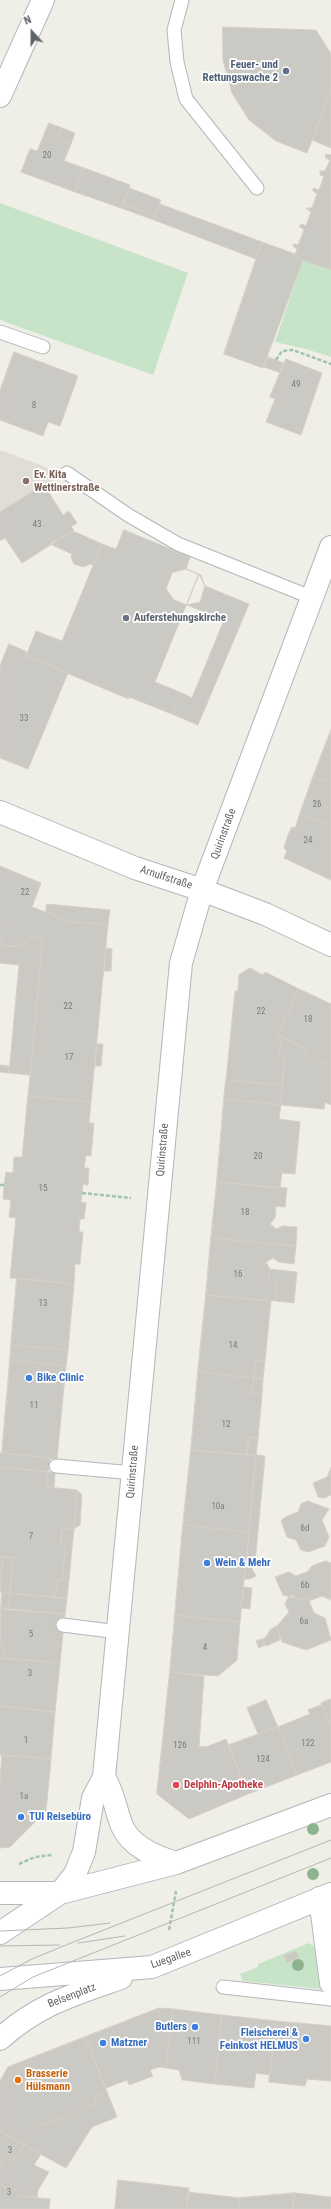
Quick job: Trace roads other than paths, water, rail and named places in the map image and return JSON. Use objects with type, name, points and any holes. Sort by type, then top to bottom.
[{"type":"street","points":[[0,96],[43,0]]},
{"type":"street","name":"Quirinstraße","points":[[60,1893],[75,1874],[84,1852],[93,1798],[104,1777],[181,963],[202,890],[321,587],[331,547]]},
{"type":"street","name":"Arnulfstraße","points":[[0,812],[135,868],[202,890],[293,926],[331,944]]},
{"type":"street","points":[[104,1777],[112,1790],[123,1827],[133,1840],[158,1858],[179,1862]]},
{"type":"street","points":[[0,1893],[60,1893],[179,1862],[331,1805]]},
{"type":"street","points":[[0,1933],[60,1893]]},
{"type":"street","points":[[325,1896],[331,1983]]},
{"type":"street","name":"Luegallee","points":[[0,1979],[152,1967],[187,1954],[325,1896]]},
{"type":"street","name":"Belsenplatz","points":[[0,2038],[35,2011],[57,2000],[152,1967]]},
{"type":"lane","points":[[182,0],[174,30],[177,62],[186,99],[257,188]]},
{"type":"lane","points":[[0,332],[43,347]]},
{"type":"lane","points":[[67,473],[128,515],[178,544],[321,587]]},
{"type":"lane","points":[[56,1466],[133,1474]]},
{"type":"lane","points":[[63,1625],[118,1632]]},
{"type":"lane","points":[[223,1987],[331,1999]]},
{"type":"tram line","points":[[0,1976],[32,1959],[66,1945],[331,1840]]},
{"type":"tram line","points":[[0,1997],[33,1977],[331,1858]]},
{"type":"tram line","points":[[0,1931],[68,1928],[110,1923]]},
{"type":"tram line","points":[[78,1943],[125,1936]]},
{"type":"tram line","points":[[0,1946],[60,1945]]},
{"type":"place","name":"Feuer- und Rettungswache 2","points":[[286,71]]},
{"type":"place","name":"Ev. Kita Wettinerstraße","points":[[26,481]]},
{"type":"place","name":"Auferstehungskirche","points":[[126,618]]},
{"type":"place","name":"Bike Clinic","points":[[29,1378]]},
{"type":"place","name":"Wein & Mehr","points":[[207,1563]]},
{"type":"place","name":"Delphin-Apotheke","points":[[176,1785]]},
{"type":"place","name":"TUI Reisebüro","points":[[21,1817]]},
{"type":"place","name":"Butlers","points":[[195,2027]]},
{"type":"place","name":"Fleischerei & Feinkost HELMUS","points":[[306,2039]]},
{"type":"place","name":"Matzner","points":[[103,2043]]},
{"type":"place","name":"Brasserie Hülsmann","points":[[18,2080]]}]
